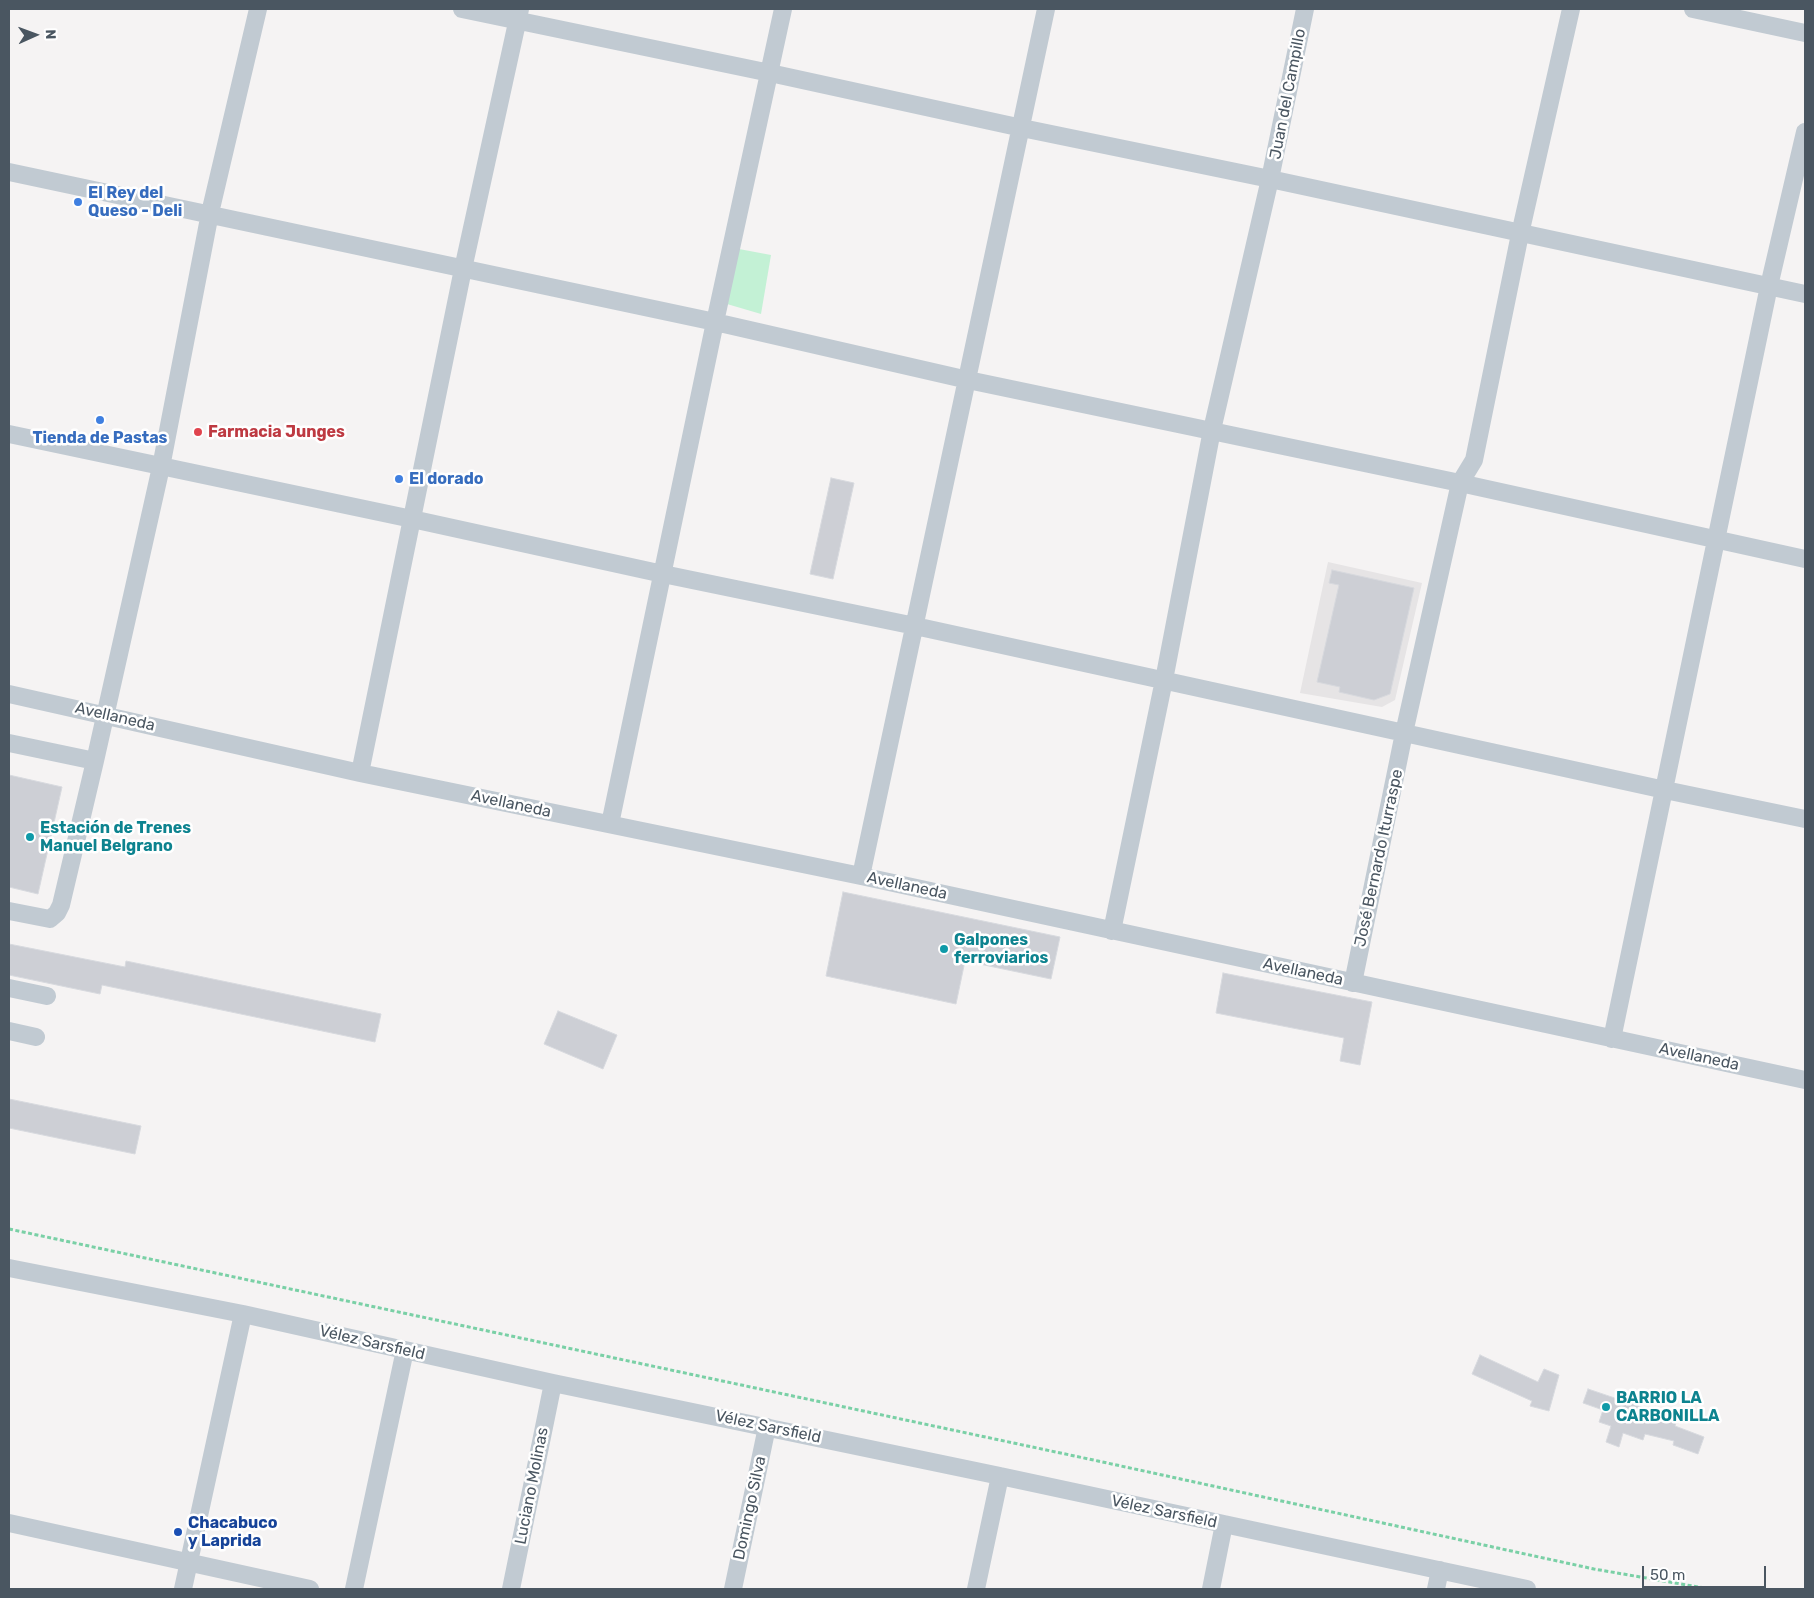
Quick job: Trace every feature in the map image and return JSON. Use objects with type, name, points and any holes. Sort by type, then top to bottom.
[{"type":"street","points":[[9,911],[50,919],[57,913],[61,905],[106,715],[161,467],[210,214],[258,9]]},
{"type":"street","points":[[462,9],[519,15],[770,73],[1022,128],[1270,179],[1805,294]]},
{"type":"street","points":[[610,824],[715,322],[783,9]]},
{"type":"street","points":[[861,876],[1046,9]]},
{"type":"street","name":"Juan del Campillo","points":[[1112,931],[1164,680],[1212,430],[1270,179],[1305,9]]},
{"type":"street","name":"José Bernardo Iturraspe","points":[[1353,983],[1404,733],[1460,483],[1474,460],[1520,234],[1571,9]]},
{"type":"street","points":[[1694,9],[1805,34]]},
{"type":"street","points":[[360,773],[464,269],[519,15]]},
{"type":"street","points":[[1612,1039],[1769,286],[1805,132]]},
{"type":"street","points":[[9,172],[715,322],[968,380],[1460,483],[1805,559]]},
{"type":"street","points":[[9,434],[915,626],[1805,819]]},
{"type":"street","name":"Avellaneda","points":[[9,694],[360,773],[861,876],[1805,1080]]},
{"type":"street","points":[[9,743],[95,761]]},
{"type":"street","points":[[9,988],[47,996]]},
{"type":"street","points":[[9,1031],[36,1037]]},
{"type":"street","name":"Vélez Sarsfield","points":[[9,1268],[243,1314],[553,1383],[1000,1476],[1527,1589]]},
{"type":"street","points":[[183,1589],[243,1314]]},
{"type":"street","points":[[354,1589],[405,1350]]},
{"type":"street","name":"Luciano Molinas","points":[[511,1589],[553,1383]]},
{"type":"street","name":"Domingo Silva","points":[[732,1589],[767,1427]]},
{"type":"street","points":[[976,1589],[1000,1476]]},
{"type":"street","points":[[9,1523],[310,1589]]},
{"type":"street","points":[[1211,1589],[1224,1524]]},
{"type":"street","points":[[1436,1589],[1440,1570]]},
{"type":"path","points":[[9,1229],[1594,1569],[1710,1589]]},
{"type":"shaded area","points":[[1328,562],[1422,583],[1395,700],[1382,707],[1300,693]]},
{"type":"green space","points":[[739,249],[771,255],[761,314],[727,304]]},
{"type":"building","points":[[831,478],[854,483],[833,579],[810,574]]},
{"type":"building","points":[[1332,570],[1414,588],[1390,694],[1374,700],[1339,692],[1340,687],[1317,682],[1339,585],[1329,583]]},
{"type":"building","name":"Estación de Trenes Manuel Belgrano","points":[[9,775],[62,787],[38,894],[9,887]]},
{"type":"building","name":"Galpones ferroviarios","points":[[843,892],[1060,937],[1051,979],[965,961],[956,1004],[826,976]]},
{"type":"building","points":[[9,944],[125,967],[126,961],[381,1014],[375,1042],[102,985],[100,994],[9,975]]},
{"type":"building","points":[[1223,973],[1372,1002],[1360,1065],[1340,1061],[1344,1038],[1216,1013]]},
{"type":"building","points":[[558,1011],[617,1035],[603,1069],[544,1044]]},
{"type":"building","points":[[9,1099],[141,1126],[135,1154],[9,1128]]},
{"type":"building","points":[[1480,1355],[1538,1382],[1544,1369],[1559,1375],[1549,1411],[1530,1406],[1532,1401],[1472,1374]]},
{"type":"building","points":[[1588,1389],[1653,1411],[1652,1413],[1677,1420],[1675,1426],[1704,1437],[1698,1454],[1673,1445],[1674,1441],[1645,1434],[1643,1440],[1623,1433],[1619,1447],[1606,1442],[1611,1426],[1599,1422],[1603,1410],[1583,1403]]},
{"type":"place","name":"El Rey del Queso - Deli","points":[[78,202]]},
{"type":"place","name":"Tienda de Pastas","points":[[100,420]]},
{"type":"place","name":"Farmacia Junges","points":[[198,432]]},
{"type":"place","name":"El dorado","points":[[399,479]]},
{"type":"place","name":"Estación de Trenes Manuel Belgrano","points":[[30,837]]},
{"type":"place","name":"Galpones ferroviarios","points":[[944,949]]},
{"type":"place","name":"BARRIO LA CARBONILLA","points":[[1606,1407]]},
{"type":"place","name":"Chacabuco y Laprida","points":[[178,1532]]}]
